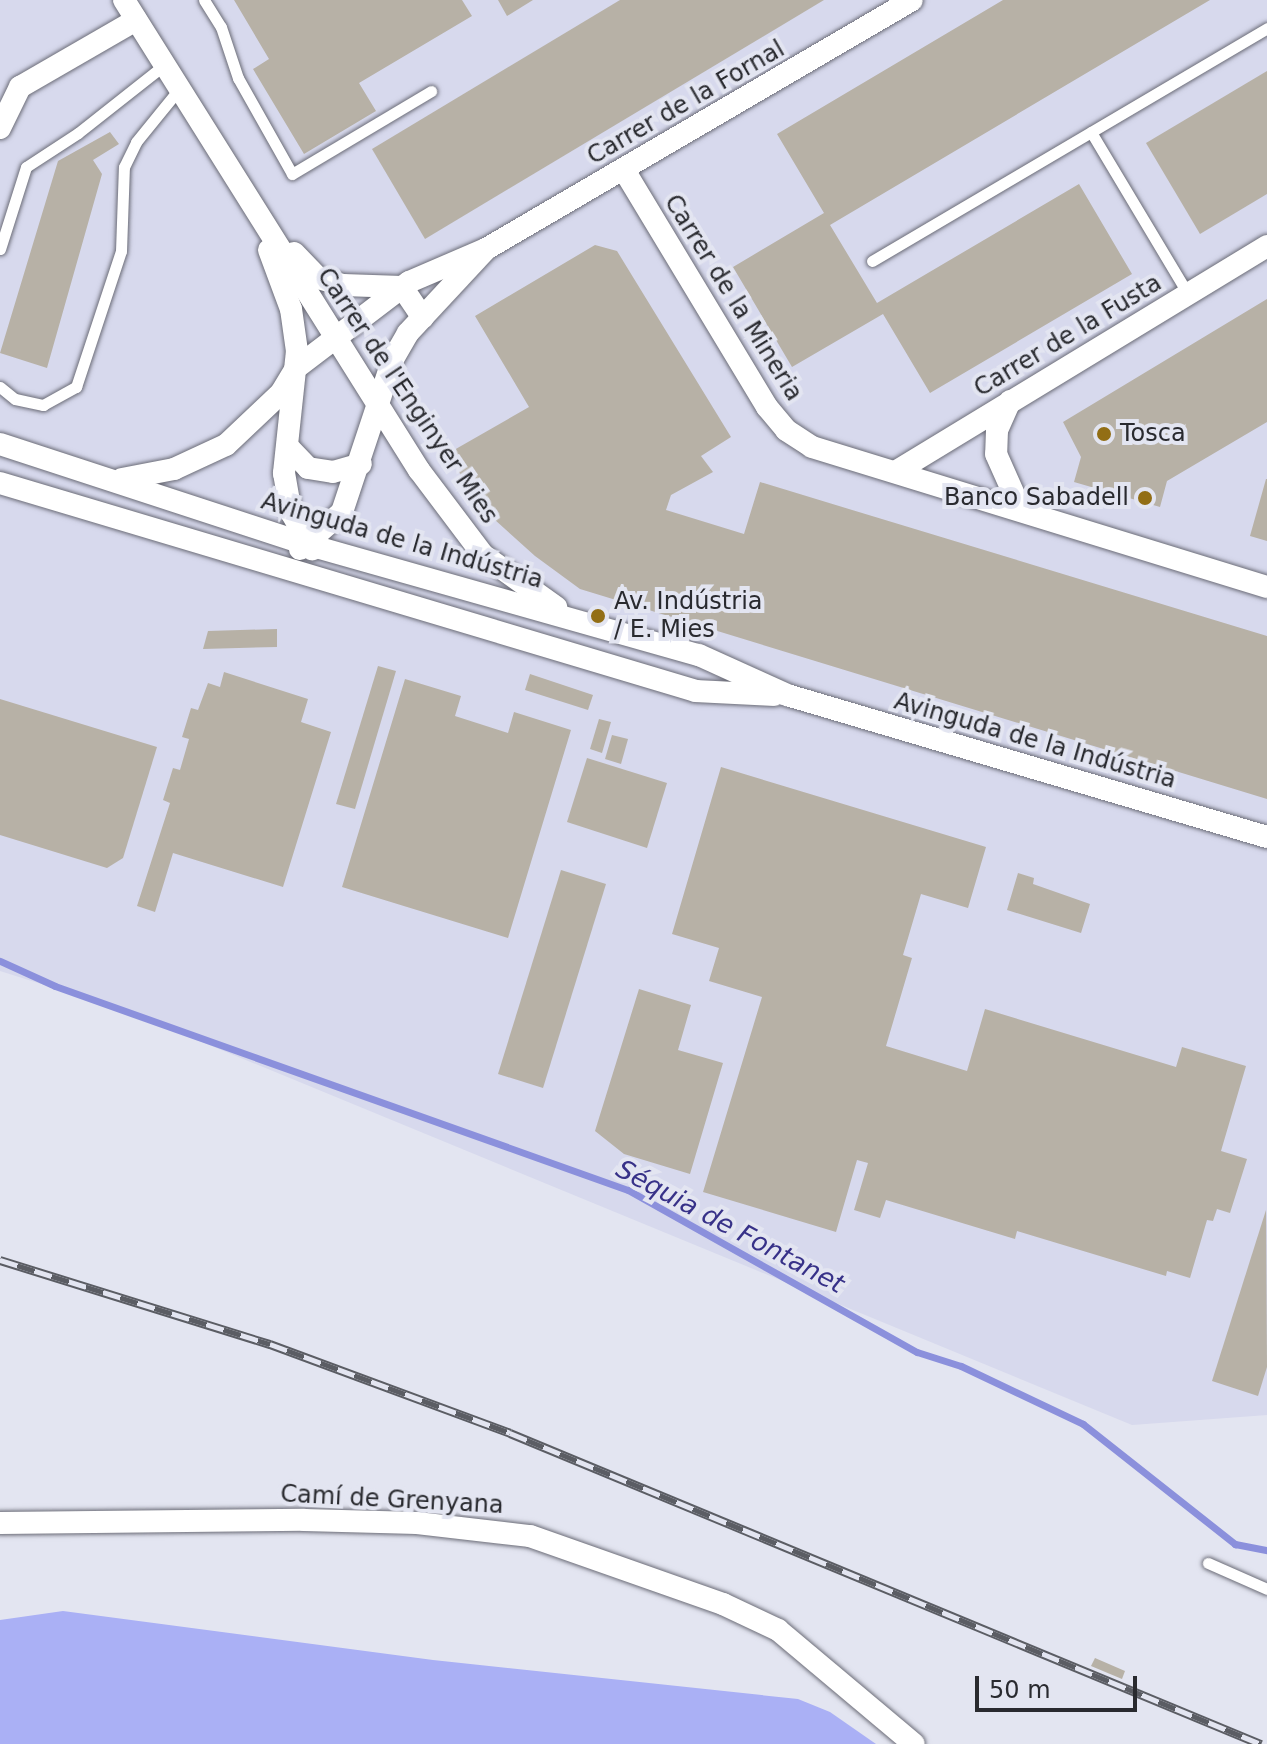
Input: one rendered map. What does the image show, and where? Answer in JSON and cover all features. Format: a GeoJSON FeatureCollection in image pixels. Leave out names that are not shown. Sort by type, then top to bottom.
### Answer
{"type":"FeatureCollection","features":[{"type":"Feature","properties":{"kind":"street","name":"Carrer de l'Enginyer Mies"},"geometry":{"type":"LineString","coordinates":[[124,0],[377,405],[483,555],[570,617]]}},
{"type":"Feature","properties":{"kind":"street","name":"Carrer de la Fornal"},"geometry":{"type":"LineString","coordinates":[[121,480],[174,469],[226,445],[281,393],[296,368],[335,334],[402,287],[486,249],[912,0]]}},
{"type":"Feature","properties":{"kind":"street"},"geometry":{"type":"LineString","coordinates":[[0,128],[20,87],[136,20]]}},
{"type":"Feature","properties":{"kind":"street","name":"Carrer de la Mineria"},"geometry":{"type":"LineString","coordinates":[[624,170],[767,407],[786,430],[812,447],[1020,508],[1267,587]]}},
{"type":"Feature","properties":{"kind":"street","name":"Carrer de l'Enginyer Mies"},"geometry":{"type":"LineString","coordinates":[[257,215],[291,309],[296,368],[284,473],[291,512],[309,545],[341,586]]}},
{"type":"Feature","properties":{"kind":"street"},"geometry":{"type":"LineString","coordinates":[[257,215],[318,278],[343,285],[402,287],[423,318]]}},
{"type":"Feature","properties":{"kind":"street","name":"Carrer de la Fusta"},"geometry":{"type":"LineString","coordinates":[[897,471],[1267,246]]}},
{"type":"Feature","properties":{"kind":"street","name":"Carrer de la Fornal"},"geometry":{"type":"LineString","coordinates":[[264,563],[309,545],[342,512],[361,464],[393,359],[423,318],[486,249]]}},
{"type":"Feature","properties":{"kind":"street"},"geometry":{"type":"LineString","coordinates":[[1010,401],[997,430],[996,454],[1020,508]]}},
{"type":"Feature","properties":{"kind":"street","name":"Avinguda de la Indústria"},"geometry":{"type":"LineString","coordinates":[[0,444],[121,480],[309,545],[699,655],[787,695],[1267,837]]}},
{"type":"Feature","properties":{"kind":"street"},"geometry":{"type":"LineString","coordinates":[[288,447],[308,468],[333,472],[361,464]]}},
{"type":"Feature","properties":{"kind":"street","name":"Avinguda de la Indústria"},"geometry":{"type":"LineString","coordinates":[[0,483],[696,691],[787,695]]}},
{"type":"Feature","properties":{"kind":"street","name":"Camí de Grenyana"},"geometry":{"type":"LineString","coordinates":[[0,1523],[304,1520],[433,1524],[530,1536],[723,1604],[778,1630],[914,1744]]}},
{"type":"Feature","properties":{"kind":"lane"},"geometry":{"type":"LineString","coordinates":[[204,0],[221,27],[238,78],[292,174],[431,91]]}},
{"type":"Feature","properties":{"kind":"lane"},"geometry":{"type":"LineString","coordinates":[[872,261],[1267,28]]}},
{"type":"Feature","properties":{"kind":"lane"},"geometry":{"type":"LineString","coordinates":[[0,249],[26,167],[78,133],[164,65]]}},
{"type":"Feature","properties":{"kind":"lane"},"geometry":{"type":"LineString","coordinates":[[0,387],[15,399],[43,405],[76,387],[121,251],[124,167],[136,142],[179,89]]}},
{"type":"Feature","properties":{"kind":"lane"},"geometry":{"type":"LineString","coordinates":[[1091,132],[1188,294]]}},
{"type":"Feature","properties":{"kind":"lane"},"geometry":{"type":"LineString","coordinates":[[1208,1563],[1267,1589]]}},
{"type":"Feature","properties":{"kind":"shaded area"},"geometry":{"type":"Polygon","coordinates":[[[0,0],[1267,0],[1267,1415],[1132,1425],[127,1011],[0,971],[0,0]]]}},
{"type":"Feature","properties":{"kind":"shaded area"},"geometry":{"type":"Polygon","coordinates":[[[63,1611],[433,1660],[798,1699],[830,1712],[876,1744],[0,1744],[0,1620],[63,1611]]]}},
{"type":"Feature","properties":{"kind":"building"},"geometry":{"type":"Polygon","coordinates":[[[234,0],[462,0],[472,16],[359,83],[376,111],[304,154],[253,69],[269,59],[234,0]]]}},
{"type":"Feature","properties":{"kind":"building"},"geometry":{"type":"Polygon","coordinates":[[[498,0],[533,0],[507,16],[498,0]]]}},
{"type":"Feature","properties":{"kind":"building"},"geometry":{"type":"Polygon","coordinates":[[[620,0],[824,0],[425,239],[372,149],[620,0]]]}},
{"type":"Feature","properties":{"kind":"building"},"geometry":{"type":"Polygon","coordinates":[[[1003,0],[1210,0],[830,225],[877,303],[1079,184],[1132,274],[930,393],[883,314],[792,367],[733,267],[824,213],[777,134],[1003,0]]]}},
{"type":"Feature","properties":{"kind":"building"},"geometry":{"type":"Polygon","coordinates":[[[1267,71],[1267,194],[1200,234],[1146,143],[1267,71]]]}},
{"type":"Feature","properties":{"kind":"building"},"geometry":{"type":"Polygon","coordinates":[[[110,132],[119,144],[93,160],[102,174],[47,368],[0,353],[58,161],[110,132]]]}},
{"type":"Feature","properties":{"kind":"building"},"geometry":{"type":"Polygon","coordinates":[[[595,245],[617,251],[731,437],[701,456],[713,472],[671,495],[666,510],[744,534],[760,482],[1267,636],[1267,799],[580,589],[535,556],[484,510],[447,454],[529,407],[475,316],[595,245]]]}},
{"type":"Feature","properties":{"kind":"building"},"geometry":{"type":"Polygon","coordinates":[[[1267,299],[1267,422],[1167,481],[1160,507],[1074,482],[1081,457],[1063,422],[1267,299]]]}},
{"type":"Feature","properties":{"kind":"building"},"geometry":{"type":"Polygon","coordinates":[[[1267,479],[1267,541],[1250,536],[1267,479]]]}},
{"type":"Feature","properties":{"kind":"building"},"geometry":{"type":"Polygon","coordinates":[[[277,629],[277,647],[203,649],[208,631],[277,629]]]}},
{"type":"Feature","properties":{"kind":"building"},"geometry":{"type":"Polygon","coordinates":[[[378,666],[396,671],[355,809],[336,804],[378,666]]]}},
{"type":"Feature","properties":{"kind":"building"},"geometry":{"type":"Polygon","coordinates":[[[224,672],[308,699],[301,722],[331,732],[283,887],[173,853],[155,912],[137,906],[170,803],[163,800],[173,768],[180,770],[189,739],[182,737],[191,708],[198,710],[208,683],[220,687],[224,672]]]}},
{"type":"Feature","properties":{"kind":"building"},"geometry":{"type":"Polygon","coordinates":[[[530,674],[593,695],[588,710],[525,690],[530,674]]]}},
{"type":"Feature","properties":{"kind":"building"},"geometry":{"type":"Polygon","coordinates":[[[405,679],[461,696],[455,716],[508,733],[514,712],[571,730],[508,938],[342,887],[405,679]]]}},
{"type":"Feature","properties":{"kind":"building"},"geometry":{"type":"Polygon","coordinates":[[[0,699],[157,747],[123,858],[107,868],[0,835],[0,699]]]}},
{"type":"Feature","properties":{"kind":"building"},"geometry":{"type":"Polygon","coordinates":[[[599,719],[611,722],[602,753],[590,749],[599,719]]]}},
{"type":"Feature","properties":{"kind":"building"},"geometry":{"type":"Polygon","coordinates":[[[612,735],[628,739],[621,764],[605,759],[612,735]]]}},
{"type":"Feature","properties":{"kind":"building"},"geometry":{"type":"Polygon","coordinates":[[[587,758],[667,783],[647,848],[567,822],[587,758]]]}},
{"type":"Feature","properties":{"kind":"building"},"geometry":{"type":"Polygon","coordinates":[[[721,767],[986,847],[968,908],[921,894],[903,955],[912,958],[886,1046],[967,1071],[985,1009],[1176,1067],[1182,1047],[1246,1066],[1221,1151],[1247,1159],[1230,1213],[1217,1209],[1213,1221],[1207,1220],[1190,1278],[1167,1271],[1166,1276],[1017,1231],[1015,1239],[886,1200],[880,1218],[854,1210],[868,1163],[857,1160],[836,1232],[703,1192],[762,997],[709,981],[719,948],[672,934],[721,767]]]}},
{"type":"Feature","properties":{"kind":"building"},"geometry":{"type":"Polygon","coordinates":[[[561,870],[606,884],[543,1088],[498,1074],[561,870]]]}},
{"type":"Feature","properties":{"kind":"building"},"geometry":{"type":"Polygon","coordinates":[[[1018,873],[1034,878],[1033,884],[1090,904],[1081,933],[1007,910],[1018,873]]]}},
{"type":"Feature","properties":{"kind":"building"},"geometry":{"type":"Polygon","coordinates":[[[639,989],[691,1005],[678,1050],[723,1063],[690,1174],[624,1154],[595,1131],[639,989]]]}},
{"type":"Feature","properties":{"kind":"building"},"geometry":{"type":"Polygon","coordinates":[[[1266,1210],[1267,1367],[1258,1396],[1212,1381],[1266,1210]]]}},
{"type":"Feature","properties":{"kind":"building"},"geometry":{"type":"Polygon","coordinates":[[[1095,1658],[1125,1671],[1122,1679],[1091,1666],[1095,1658]]]}},
{"type":"Feature","properties":{"kind":"waterway","name":"Séquia de Fontanet"},"geometry":{"type":"LineString","coordinates":[[0,961],[55,986],[628,1190],[917,1352],[961,1366],[1083,1424],[1235,1544],[1267,1550]]}},
{"type":"Feature","properties":{"kind":"railway"},"geometry":{"type":"LineString","coordinates":[[0,1260],[270,1344],[510,1433],[1261,1744]]}},
{"type":"Feature","properties":{"kind":"place","name":"Tosca"},"geometry":{"type":"Point","coordinates":[1104,434]}},
{"type":"Feature","properties":{"kind":"place","name":"Banco Sabadell"},"geometry":{"type":"Point","coordinates":[1145,498]}},
{"type":"Feature","properties":{"kind":"place","name":"Av. Indústria / E. Mies"},"geometry":{"type":"Point","coordinates":[598,616]}}]}
